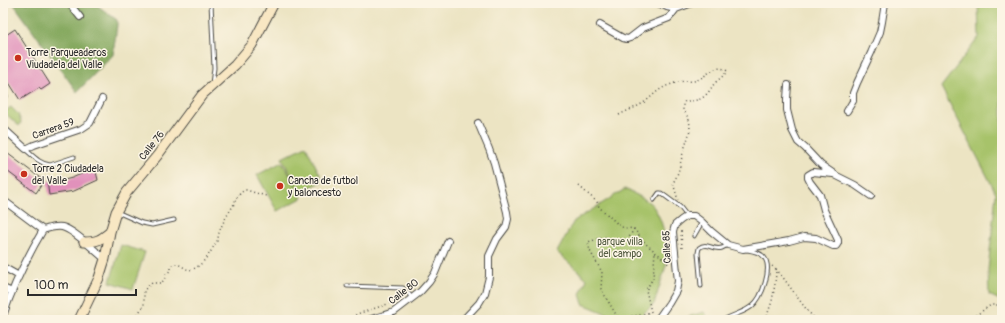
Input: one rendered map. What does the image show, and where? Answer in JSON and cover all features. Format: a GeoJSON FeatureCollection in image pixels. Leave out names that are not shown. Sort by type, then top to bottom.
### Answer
{"type":"FeatureCollection","features":[{"type":"Feature","properties":{"kind":"street"},"geometry":{"type":"LineString","coordinates":[[68,3],[80,17]]}},
{"type":"Feature","properties":{"kind":"street","name":"Calle 76"},"geometry":{"type":"LineString","coordinates":[[79,320],[99,278],[116,212],[127,192],[157,156],[202,95],[211,85],[235,65],[252,45],[274,3]]}},
{"type":"Feature","properties":{"kind":"street"},"geometry":{"type":"LineString","coordinates":[[658,3],[676,9]]}},
{"type":"Feature","properties":{"kind":"street"},"geometry":{"type":"LineString","coordinates":[[600,25],[627,39],[643,28],[669,18],[676,9],[692,3]]}},
{"type":"Feature","properties":{"kind":"street"},"geometry":{"type":"LineString","coordinates":[[847,112],[852,101],[855,88],[880,32],[885,3]]}},
{"type":"Feature","properties":{"kind":"street"},"geometry":{"type":"LineString","coordinates":[[788,85],[788,110],[791,127],[798,142],[821,165],[833,174],[855,184],[871,196]]}},
{"type":"Feature","properties":{"kind":"street","name":"Carrera 59"},"geometry":{"type":"LineString","coordinates":[[3,128],[26,149],[81,129],[90,123],[102,99]]}},
{"type":"Feature","properties":{"kind":"street"},"geometry":{"type":"LineString","coordinates":[[464,320],[479,303],[485,293],[489,277],[489,256],[497,239],[506,227],[508,219],[494,163],[478,123]]}},
{"type":"Feature","properties":{"kind":"street"},"geometry":{"type":"LineString","coordinates":[[687,216],[694,216],[728,245],[743,249],[804,237],[820,240],[836,246],[838,240],[824,210],[820,195],[808,178],[808,175],[813,172],[833,174]]}},
{"type":"Feature","properties":{"kind":"street"},"geometry":{"type":"LineString","coordinates":[[3,200],[43,230]]}},
{"type":"Feature","properties":{"kind":"street","name":"Calle 85"},"geometry":{"type":"LineString","coordinates":[[657,320],[676,290],[678,272],[673,232],[675,225],[687,216]]}},
{"type":"Feature","properties":{"kind":"street"},"geometry":{"type":"LineString","coordinates":[[3,316],[19,276],[43,230],[52,227],[62,227],[70,230],[105,259]]}},
{"type":"Feature","properties":{"kind":"street"},"geometry":{"type":"LineString","coordinates":[[81,239],[93,242],[110,232]]}},
{"type":"Feature","properties":{"kind":"street","name":"Calle 80"},"geometry":{"type":"LineString","coordinates":[[368,320],[394,312],[429,282],[435,273],[448,241]]}},
{"type":"Feature","properties":{"kind":"street"},"geometry":{"type":"LineString","coordinates":[[3,267],[19,276]]}},
{"type":"Feature","properties":{"kind":"street"},"geometry":{"type":"LineString","coordinates":[[3,288],[12,292]]}},
{"type":"Feature","properties":{"kind":"lane"},"geometry":{"type":"LineString","coordinates":[[210,3],[214,68],[211,85]]}},
{"type":"Feature","properties":{"kind":"lane"},"geometry":{"type":"LineString","coordinates":[[26,149],[40,162],[50,165],[74,157]]}},
{"type":"Feature","properties":{"kind":"lane"},"geometry":{"type":"LineString","coordinates":[[654,200],[659,193],[661,193],[680,207],[687,216]]}},
{"type":"Feature","properties":{"kind":"lane"},"geometry":{"type":"LineString","coordinates":[[116,212],[142,223],[152,225],[174,220]]}},
{"type":"Feature","properties":{"kind":"lane"},"geometry":{"type":"LineString","coordinates":[[694,236],[702,222]]}},
{"type":"Feature","properties":{"kind":"lane"},"geometry":{"type":"LineString","coordinates":[[701,286],[698,253],[699,248],[704,245],[716,248],[722,248],[728,245]]}},
{"type":"Feature","properties":{"kind":"lane"},"geometry":{"type":"LineString","coordinates":[[724,320],[746,310],[756,303],[761,294],[767,275],[767,263],[765,258],[761,254],[743,249]]}},
{"type":"Feature","properties":{"kind":"lane"},"geometry":{"type":"LineString","coordinates":[[347,286],[403,288],[410,297]]}},
{"type":"Feature","properties":{"kind":"path"},"geometry":{"type":"LineString","coordinates":[[619,115],[648,100],[661,88],[676,82],[698,80],[711,71],[720,68],[727,71],[725,75],[714,84],[704,98],[696,101],[686,101],[683,104],[683,110],[687,114],[690,122],[690,129],[678,174],[673,183],[680,207]]}},
{"type":"Feature","properties":{"kind":"path"},"geometry":{"type":"LineString","coordinates":[[578,186],[597,202],[599,207],[621,227],[634,229],[646,244],[678,272]]}},
{"type":"Feature","properties":{"kind":"path"},"geometry":{"type":"LineString","coordinates":[[132,320],[144,306],[144,290],[152,283],[161,283],[166,274],[171,270],[172,265],[177,264],[190,270],[194,269],[205,260],[216,243],[228,212],[243,190],[266,196],[267,194]]}},
{"type":"Feature","properties":{"kind":"path"},"geometry":{"type":"LineString","coordinates":[[618,318],[601,289],[602,272],[590,251],[588,242],[604,236],[616,240],[627,241],[634,229]]}},
{"type":"Feature","properties":{"kind":"path"},"geometry":{"type":"LineString","coordinates":[[614,320],[651,312],[646,290],[653,278],[655,252]]}},
{"type":"Feature","properties":{"kind":"path"},"geometry":{"type":"LineString","coordinates":[[767,263],[776,269],[816,320]]}},
{"type":"Feature","properties":{"kind":"path"},"geometry":{"type":"LineString","coordinates":[[767,320],[767,314],[772,302],[776,281],[776,269]]}},
{"type":"Feature","properties":{"kind":"path"},"geometry":{"type":"LineString","coordinates":[[349,320],[357,314],[410,297]]}},
{"type":"Feature","properties":{"kind":"path"},"geometry":{"type":"LineString","coordinates":[[969,320],[991,305],[1002,305]]}},
{"type":"Feature","properties":{"kind":"green space"},"geometry":{"type":"Polygon","coordinates":[[[13,3],[94,3],[117,20],[113,55],[77,92],[13,3]]]}},
{"type":"Feature","properties":{"kind":"green space"},"geometry":{"type":"Polygon","coordinates":[[[978,3],[1002,3],[1002,301],[989,295],[988,270],[996,193],[941,87],[979,37],[978,3]]]}},
{"type":"Feature","properties":{"kind":"green space"},"geometry":{"type":"Polygon","coordinates":[[[11,107],[18,114],[21,122],[19,126],[4,112],[11,107]]]}},
{"type":"Feature","properties":{"kind":"green space"},"geometry":{"type":"Polygon","coordinates":[[[306,146],[323,181],[299,193],[302,198],[277,211],[257,175],[282,162],[298,189],[282,158],[306,146]]]}},
{"type":"Feature","properties":{"kind":"green space","name":"parque villa del campo"},"geometry":{"type":"Polygon","coordinates":[[[625,189],[647,201],[656,210],[664,230],[668,259],[654,304],[636,320],[622,320],[583,304],[580,294],[587,279],[557,252],[574,221],[625,189]]]}},
{"type":"Feature","properties":{"kind":"green space"},"geometry":{"type":"Polygon","coordinates":[[[121,245],[145,252],[133,289],[110,282],[121,245]]]}},
{"type":"Feature","properties":{"kind":"green space"},"geometry":{"type":"Polygon","coordinates":[[[704,312],[709,320],[687,320],[687,317],[704,312]]]}},
{"type":"Feature","properties":{"kind":"building","name":"Torre Parqueaderos Viudadela del Valle"},"geometry":{"type":"Polygon","coordinates":[[[15,29],[50,84],[41,90],[39,88],[20,100],[8,81],[5,82],[3,78],[3,37],[15,29]]]}},
{"type":"Feature","properties":{"kind":"building","name":"Torre 2 Ciudadela del Valle"},"geometry":{"type":"Polygon","coordinates":[[[3,150],[44,181],[36,193],[3,168],[3,150]]]}},
{"type":"Feature","properties":{"kind":"building"},"geometry":{"type":"Polygon","coordinates":[[[95,168],[98,180],[74,191],[49,195],[47,181],[57,182],[72,178],[95,168]]]}},
{"type":"Feature","properties":{"kind":"place","name":"Torre Parqueaderos Viudadela del Valle"},"geometry":{"type":"Point","coordinates":[18,58]}},
{"type":"Feature","properties":{"kind":"place","name":"Torre 2 Ciudadela del Valle"},"geometry":{"type":"Point","coordinates":[24,174]}},
{"type":"Feature","properties":{"kind":"place","name":"Cancha de futbol y baloncesto"},"geometry":{"type":"Point","coordinates":[280,186]}}]}
